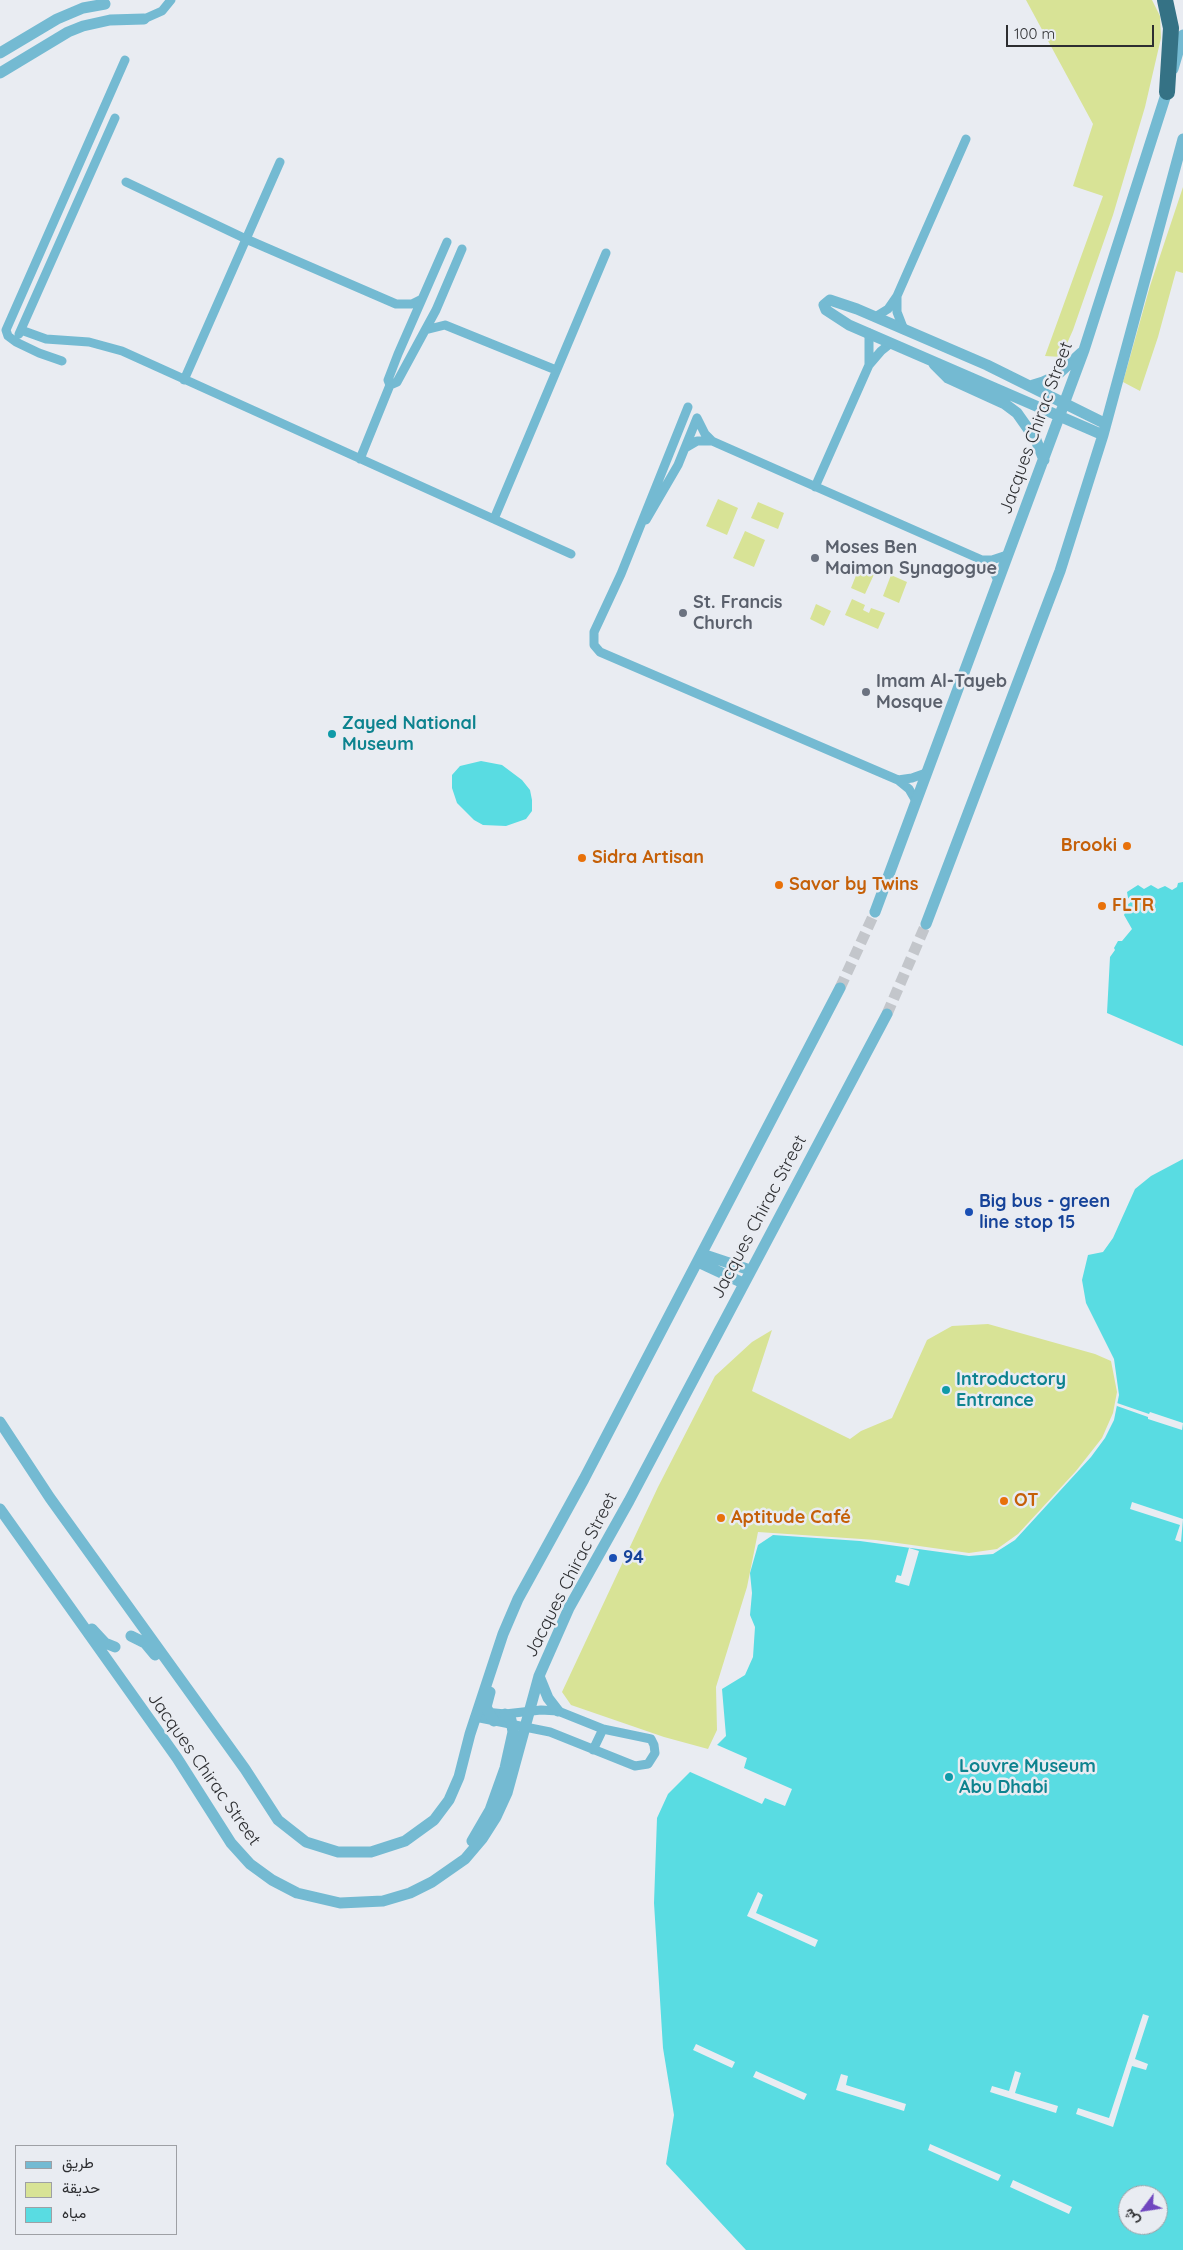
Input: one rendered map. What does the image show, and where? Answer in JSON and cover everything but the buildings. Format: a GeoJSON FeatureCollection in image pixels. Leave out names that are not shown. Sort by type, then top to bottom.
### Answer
{"type":"FeatureCollection","features":[{"type":"Feature","properties":{"kind":"highway"},"geometry":{"type":"LineString","coordinates":[[1165,0],[1171,28],[1167,92]]}},
{"type":"Feature","properties":{"kind":"street"},"geometry":{"type":"LineString","coordinates":[[0,73],[68,32],[83,26],[110,20],[144,19],[162,11],[171,0]]}},
{"type":"Feature","properties":{"kind":"street"},"geometry":{"type":"LineString","coordinates":[[0,53],[57,19],[83,8],[109,2]]}},
{"type":"Feature","properties":{"kind":"street","name":"Jacques Chirac Street"},"geometry":{"type":"LineString","coordinates":[[875,912],[1084,350],[1167,92],[1183,35]]}},
{"type":"Feature","properties":{"kind":"street"},"geometry":{"type":"LineString","coordinates":[[62,361],[16,342],[8,336],[6,330],[125,60]]}},
{"type":"Feature","properties":{"kind":"street"},"geometry":{"type":"LineString","coordinates":[[16,342],[115,118]]}},
{"type":"Feature","properties":{"kind":"street"},"geometry":{"type":"LineString","coordinates":[[875,317],[888,309],[897,296],[966,139]]}},
{"type":"Feature","properties":{"kind":"street"},"geometry":{"type":"LineString","coordinates":[[926,924],[1060,571],[1105,430],[1183,139]]}},
{"type":"Feature","properties":{"kind":"street"},"geometry":{"type":"LineString","coordinates":[[184,380],[280,162]]}},
{"type":"Feature","properties":{"kind":"street"},"geometry":{"type":"LineString","coordinates":[[126,182],[246,239],[396,304],[407,305],[422,299]]}},
{"type":"Feature","properties":{"kind":"street"},"geometry":{"type":"LineString","coordinates":[[360,459],[390,385],[388,380],[447,242]]}},
{"type":"Feature","properties":{"kind":"street"},"geometry":{"type":"LineString","coordinates":[[390,385],[396,382],[436,310],[462,249]]}},
{"type":"Feature","properties":{"kind":"street"},"geometry":{"type":"LineString","coordinates":[[494,519],[606,253]]}},
{"type":"Feature","properties":{"kind":"street"},"geometry":{"type":"LineString","coordinates":[[897,296],[897,312],[904,330]]}},
{"type":"Feature","properties":{"kind":"street"},"geometry":{"type":"LineString","coordinates":[[832,300],[875,317],[1064,402],[1105,430],[1059,416],[849,325],[826,310],[824,305],[827,301],[832,300]]}},
{"type":"Feature","properties":{"kind":"street"},"geometry":{"type":"LineString","coordinates":[[396,304],[406,313],[411,324]]}},
{"type":"Feature","properties":{"kind":"street"},"geometry":{"type":"LineString","coordinates":[[436,310],[444,326]]}},
{"type":"Feature","properties":{"kind":"street"},"geometry":{"type":"LineString","coordinates":[[425,330],[444,326],[556,370]]}},
{"type":"Feature","properties":{"kind":"street"},"geometry":{"type":"LineString","coordinates":[[21,330],[46,339],[106,345],[571,554]]}},
{"type":"Feature","properties":{"kind":"street"},"geometry":{"type":"LineString","coordinates":[[815,486],[868,365],[870,352],[869,333]]}},
{"type":"Feature","properties":{"kind":"street"},"geometry":{"type":"LineString","coordinates":[[868,365],[881,350],[891,343]]}},
{"type":"Feature","properties":{"kind":"street"},"geometry":{"type":"LineString","coordinates":[[1030,386],[1056,376],[1084,350]]}},
{"type":"Feature","properties":{"kind":"street"},"geometry":{"type":"LineString","coordinates":[[932,360],[938,370],[948,378],[1005,404],[1017,413],[1030,430],[1044,460]]}},
{"type":"Feature","properties":{"kind":"street"},"geometry":{"type":"LineString","coordinates":[[688,407],[639,530],[594,632],[592,641],[596,649],[898,780],[909,789],[916,801]]}},
{"type":"Feature","properties":{"kind":"street"},"geometry":{"type":"LineString","coordinates":[[639,530],[652,512],[685,448],[697,418],[705,434],[712,442]]}},
{"type":"Feature","properties":{"kind":"street"},"geometry":{"type":"LineString","coordinates":[[685,448],[697,442],[712,442],[982,560],[992,569],[998,580]]}},
{"type":"Feature","properties":{"kind":"street"},"geometry":{"type":"LineString","coordinates":[[982,560],[992,560],[1007,556]]}},
{"type":"Feature","properties":{"kind":"street"},"geometry":{"type":"LineString","coordinates":[[898,780],[926,773]]}},
{"type":"Feature","properties":{"kind":"street","name":"Jacques Chirac Street"},"geometry":{"type":"LineString","coordinates":[[0,1422],[50,1498],[245,1769],[271,1811],[286,1828],[316,1846],[338,1852],[360,1852],[383,1849],[400,1844],[418,1834],[434,1820],[454,1789],[483,1715],[503,1634],[527,1582],[700,1258],[840,988]]}},
{"type":"Feature","properties":{"kind":"street","name":"Jacques Chirac Street"},"geometry":{"type":"LineString","coordinates":[[0,1509],[177,1758],[231,1843],[250,1864],[272,1880],[297,1893],[325,1901],[370,1903],[396,1898],[421,1888],[446,1874],[465,1859],[482,1839],[502,1805],[518,1725],[528,1712],[539,1676],[572,1602],[638,1485],[743,1283],[887,1014]]}},
{"type":"Feature","properties":{"kind":"street"},"geometry":{"type":"LineString","coordinates":[[700,1258],[750,1270]]}},
{"type":"Feature","properties":{"kind":"street"},"geometry":{"type":"LineString","coordinates":[[700,1258],[743,1283]]}},
{"type":"Feature","properties":{"kind":"street"},"geometry":{"type":"LineString","coordinates":[[28,1550],[53,1574],[96,1634],[105,1643],[115,1647]]}},
{"type":"Feature","properties":{"kind":"street"},"geometry":{"type":"LineString","coordinates":[[103,1656],[143,1627]]}},
{"type":"Feature","properties":{"kind":"street"},"geometry":{"type":"LineString","coordinates":[[131,1636],[148,1646],[200,1717],[218,1731]]}},
{"type":"Feature","properties":{"kind":"street"},"geometry":{"type":"LineString","coordinates":[[539,1676],[548,1698],[558,1711]]}},
{"type":"Feature","properties":{"kind":"street"},"geometry":{"type":"LineString","coordinates":[[547,1710],[558,1711],[603,1729],[651,1739],[655,1749],[653,1757],[644,1766],[635,1766],[557,1734],[483,1715],[547,1710]]}},
{"type":"Feature","properties":{"kind":"street"},"geometry":{"type":"LineString","coordinates":[[504,1714],[518,1725]]}},
{"type":"Feature","properties":{"kind":"street"},"geometry":{"type":"LineString","coordinates":[[593,1750],[603,1729]]}},
{"type":"Feature","properties":{"kind":"green space"},"geometry":{"type":"Polygon","coordinates":[[[1026,0],[1152,0],[1160,16],[1161,38],[1145,107],[1113,215],[1073,330],[1061,357],[1045,356],[1103,196],[1073,186],[1093,124],[1026,0]]]}},
{"type":"Feature","properties":{"kind":"green space"},"geometry":{"type":"Polygon","coordinates":[[[1183,187],[1183,273],[1176,271],[1158,337],[1140,391],[1123,382],[1150,286],[1183,187]]]}},
{"type":"Feature","properties":{"kind":"green space"},"geometry":{"type":"Polygon","coordinates":[[[718,499],[738,508],[727,535],[706,526],[718,499]]]}},
{"type":"Feature","properties":{"kind":"green space"},"geometry":{"type":"Polygon","coordinates":[[[758,502],[784,513],[778,529],[751,518],[758,502]]]}},
{"type":"Feature","properties":{"kind":"green space"},"geometry":{"type":"Polygon","coordinates":[[[745,531],[765,540],[754,567],[733,558],[745,531]]]}},
{"type":"Feature","properties":{"kind":"green space"},"geometry":{"type":"Polygon","coordinates":[[[861,563],[876,570],[865,594],[851,588],[861,563]]]}},
{"type":"Feature","properties":{"kind":"green space"},"geometry":{"type":"Polygon","coordinates":[[[891,575],[907,582],[899,603],[883,596],[891,575]]]}},
{"type":"Feature","properties":{"kind":"green space"},"geometry":{"type":"Polygon","coordinates":[[[852,599],[865,605],[863,610],[869,613],[871,608],[885,613],[878,629],[845,615],[852,599]]]}},
{"type":"Feature","properties":{"kind":"green space"},"geometry":{"type":"Polygon","coordinates":[[[816,604],[831,611],[824,626],[810,619],[816,604]]]}},
{"type":"Feature","properties":{"kind":"green space"},"geometry":{"type":"Polygon","coordinates":[[[988,1324],[1095,1354],[1111,1361],[1117,1392],[1113,1413],[1102,1438],[1076,1471],[1018,1534],[997,1549],[969,1553],[876,1540],[758,1532],[747,1587],[716,1687],[717,1730],[708,1749],[664,1737],[571,1705],[562,1692],[658,1487],[715,1376],[752,1342],[772,1330],[752,1391],[850,1439],[861,1431],[892,1418],[927,1340],[952,1326],[988,1324]]]}},
{"type":"Feature","properties":{"kind":"water"},"geometry":{"type":"Polygon","coordinates":[[[481,761],[502,765],[522,780],[530,790],[532,811],[526,819],[506,826],[483,825],[474,820],[457,803],[452,788],[452,775],[460,766],[481,761]]]}},
{"type":"Feature","properties":{"kind":"water"},"geometry":{"type":"Polygon","coordinates":[[[1183,882],[1183,1046],[1107,1013],[1110,957],[1118,941],[1122,941],[1132,929],[1124,915],[1127,908],[1126,905],[1130,903],[1127,892],[1138,885],[1144,889],[1151,885],[1158,889],[1165,886],[1172,890],[1177,887],[1178,883],[1183,882]]]}},
{"type":"Feature","properties":{"kind":"water"},"geometry":{"type":"Polygon","coordinates":[[[1183,1159],[1183,2250],[746,2250],[666,2164],[674,2115],[663,2048],[654,1903],[657,1818],[668,1794],[726,1736],[722,1689],[745,1675],[753,1657],[755,1627],[750,1615],[752,1593],[750,1573],[758,1545],[773,1535],[860,1541],[969,1556],[993,1554],[1015,1540],[1091,1457],[1105,1438],[1114,1420],[1119,1395],[1114,1359],[1086,1303],[1082,1280],[1088,1255],[1103,1252],[1113,1238],[1135,1189],[1151,1176],[1183,1159]]]}},
{"type":"Feature","properties":{"kind":"pier"},"geometry":{"type":"Polygon","coordinates":[[[1117,1403],[1183,1423],[1182,1430],[1148,1419],[1148,1417],[1117,1406],[1117,1403]]]}},
{"type":"Feature","properties":{"kind":"pier"},"geometry":{"type":"Polygon","coordinates":[[[1132,1502],[1183,1519],[1181,1542],[1175,1540],[1180,1525],[1130,1509],[1132,1502]]]}},
{"type":"Feature","properties":{"kind":"pier"},"geometry":{"type":"Polygon","coordinates":[[[909,1548],[919,1551],[909,1586],[895,1582],[897,1575],[901,1576],[909,1548]]]}},
{"type":"Feature","properties":{"kind":"pier"},"geometry":{"type":"Polygon","coordinates":[[[715,1744],[747,1758],[744,1768],[792,1789],[785,1806],[765,1798],[762,1804],[688,1771],[715,1744]]]}},
{"type":"Feature","properties":{"kind":"pier"},"geometry":{"type":"Polygon","coordinates":[[[758,1892],[763,1895],[756,1913],[818,1940],[815,1947],[747,1916],[758,1892]]]}},
{"type":"Feature","properties":{"kind":"pier"},"geometry":{"type":"Polygon","coordinates":[[[1143,2014],[1149,2016],[1135,2059],[1148,2064],[1146,2070],[1132,2066],[1113,2127],[1076,2114],[1078,2108],[1109,2118],[1143,2014]]]}},
{"type":"Feature","properties":{"kind":"pier"},"geometry":{"type":"Polygon","coordinates":[[[696,2044],[735,2062],[732,2068],[693,2050],[696,2044]]]}},
{"type":"Feature","properties":{"kind":"pier"},"geometry":{"type":"Polygon","coordinates":[[[756,2071],[807,2094],[804,2100],[753,2077],[756,2071]]]}},
{"type":"Feature","properties":{"kind":"pier"},"geometry":{"type":"Polygon","coordinates":[[[1015,2071],[1021,2073],[1015,2093],[1058,2106],[1056,2113],[990,2092],[992,2086],[1009,2091],[1015,2071]]]}},
{"type":"Feature","properties":{"kind":"pier"},"geometry":{"type":"Polygon","coordinates":[[[841,2074],[848,2076],[846,2085],[906,2104],[904,2111],[836,2090],[841,2074]]]}},
{"type":"Feature","properties":{"kind":"pier"},"geometry":{"type":"Polygon","coordinates":[[[930,2144],[1001,2175],[998,2181],[928,2150],[930,2144]]]}},
{"type":"Feature","properties":{"kind":"pier"},"geometry":{"type":"Polygon","coordinates":[[[1013,2180],[1072,2207],[1069,2214],[1010,2187],[1013,2180]]]}},
{"type":"Feature","properties":{"kind":"tunnel"},"geometry":{"type":"LineString","coordinates":[[840,988],[875,912]]}},
{"type":"Feature","properties":{"kind":"tunnel"},"geometry":{"type":"LineString","coordinates":[[887,1014],[926,924]]}},
{"type":"Feature","properties":{"kind":"place","name":"Moses Ben Maimon Synagogue"},"geometry":{"type":"Point","coordinates":[815,558]}},
{"type":"Feature","properties":{"kind":"place","name":"St. Francis Church"},"geometry":{"type":"Point","coordinates":[683,613]}},
{"type":"Feature","properties":{"kind":"place","name":"Imam Al-Tayeb Mosque"},"geometry":{"type":"Point","coordinates":[866,692]}},
{"type":"Feature","properties":{"kind":"place","name":"Zayed National Museum"},"geometry":{"type":"Point","coordinates":[332,734]}},
{"type":"Feature","properties":{"kind":"place","name":"Brooki"},"geometry":{"type":"Point","coordinates":[1127,846]}},
{"type":"Feature","properties":{"kind":"place","name":"Sidra Artisan"},"geometry":{"type":"Point","coordinates":[582,858]}},
{"type":"Feature","properties":{"kind":"place","name":"Savor by Twins"},"geometry":{"type":"Point","coordinates":[779,885]}},
{"type":"Feature","properties":{"kind":"place","name":"FLTR"},"geometry":{"type":"Point","coordinates":[1102,906]}},
{"type":"Feature","properties":{"kind":"place","name":"Big bus - green line stop 15"},"geometry":{"type":"Point","coordinates":[969,1212]}},
{"type":"Feature","properties":{"kind":"place","name":"Introductory Entrance"},"geometry":{"type":"Point","coordinates":[946,1390]}},
{"type":"Feature","properties":{"kind":"place","name":"OT"},"geometry":{"type":"Point","coordinates":[1004,1501]}},
{"type":"Feature","properties":{"kind":"place","name":"Aptitude Café"},"geometry":{"type":"Point","coordinates":[721,1518]}},
{"type":"Feature","properties":{"kind":"place","name":"94"},"geometry":{"type":"Point","coordinates":[613,1558]}},
{"type":"Feature","properties":{"kind":"place","name":"Louvre Museum Abu Dhabi"},"geometry":{"type":"Point","coordinates":[949,1777]}}]}
